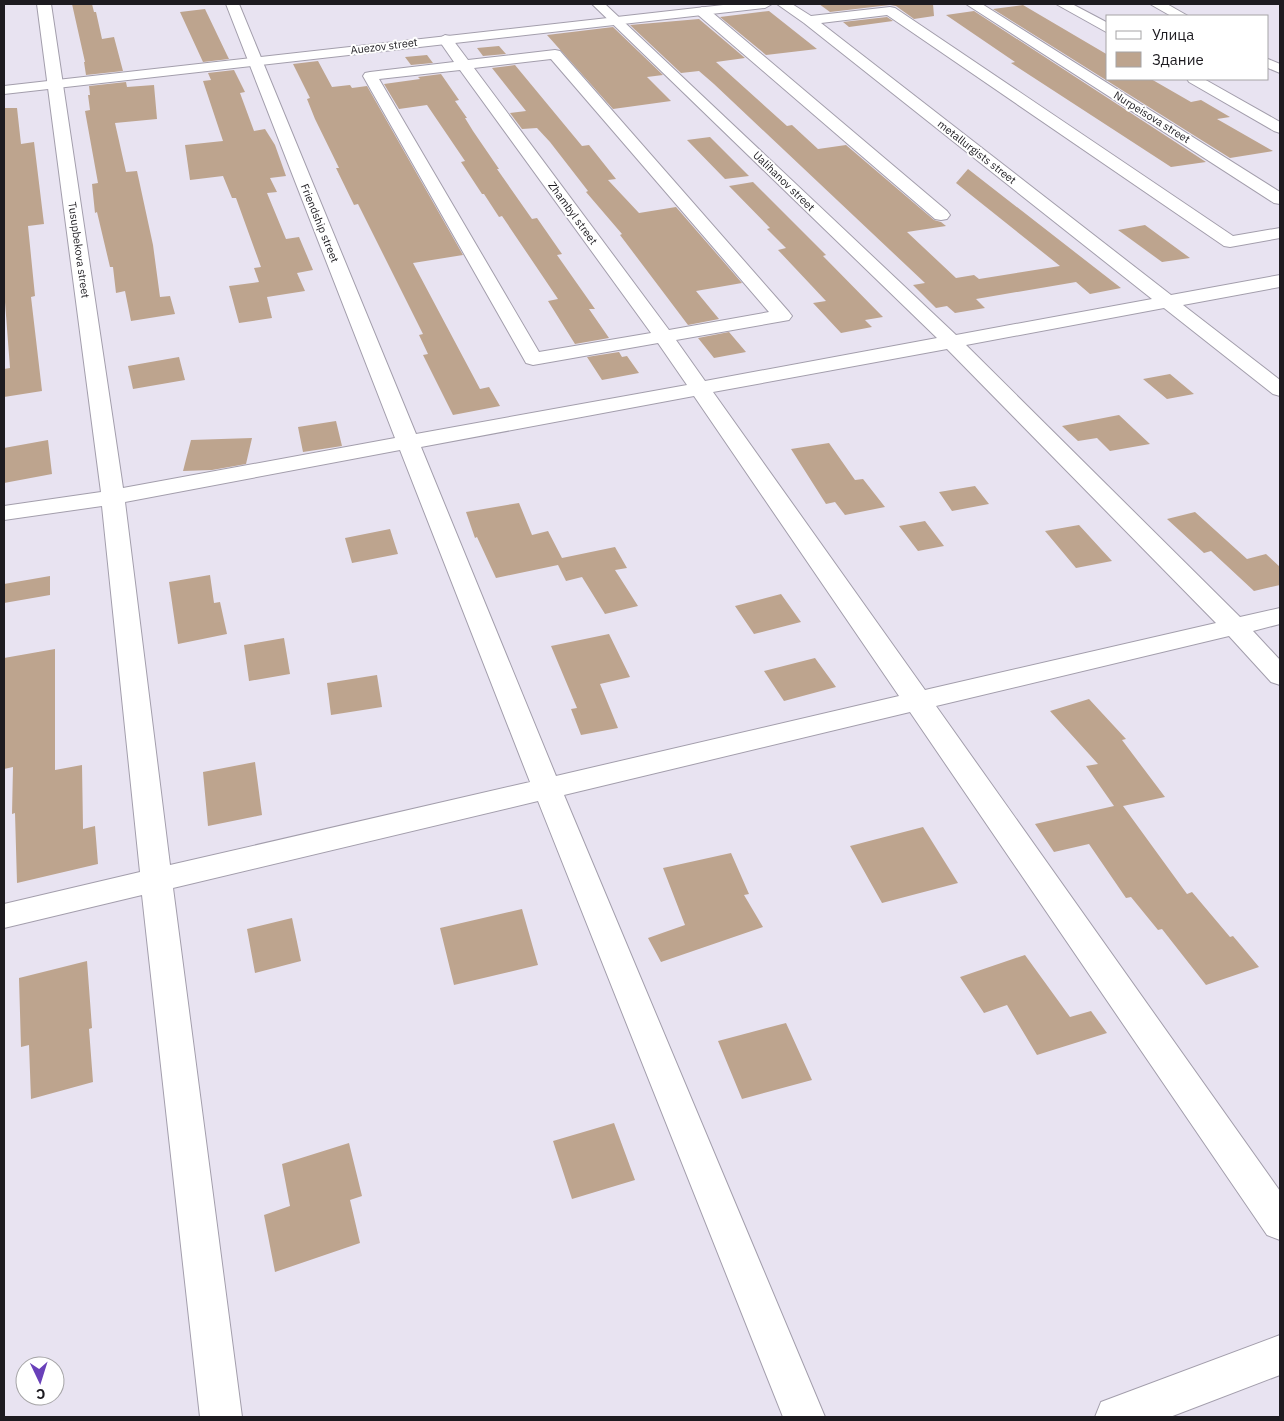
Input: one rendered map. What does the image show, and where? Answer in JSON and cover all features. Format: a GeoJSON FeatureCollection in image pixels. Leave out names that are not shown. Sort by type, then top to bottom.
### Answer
{"type":"FeatureCollection","features":[{"type":"Feature","properties":{"kind":"street","name":"Tusupbekova street"},"geometry":{"type":"LineString","coordinates":[[44,4],[57,84],[113,497],[156,880],[221,1417]]}},
{"type":"Feature","properties":{"kind":"street","name":"Friendship street"},"geometry":{"type":"LineString","coordinates":[[232,4],[547,788],[804,1417]]}},
{"type":"Feature","properties":{"kind":"street","name":"Ualihanov street"},"geometry":{"type":"LineString","coordinates":[[598,4],[951,341],[1235,627],[1280,676]]}},
{"type":"Feature","properties":{"kind":"street","name":"Auezov street"},"geometry":{"type":"LineString","coordinates":[[4,90],[764,4]]}},
{"type":"Feature","properties":{"kind":"street","name":"metallurgists street"},"geometry":{"type":"LineString","coordinates":[[783,4],[809,20],[1280,390]]}},
{"type":"Feature","properties":{"kind":"street","name":"Nurpeisova street"},"geometry":{"type":"LineString","coordinates":[[978,4],[1280,199]]}},
{"type":"Feature","properties":{"kind":"street"},"geometry":{"type":"LineString","coordinates":[[1063,4],[1106,28]]}},
{"type":"Feature","properties":{"kind":"street"},"geometry":{"type":"LineString","coordinates":[[1157,4],[1178,15]]}},
{"type":"Feature","properties":{"kind":"street"},"geometry":{"type":"LineString","coordinates":[[809,20],[890,10],[1230,242],[1280,233]]}},
{"type":"Feature","properties":{"kind":"street"},"geometry":{"type":"LineString","coordinates":[[702,11],[941,215]]}},
{"type":"Feature","properties":{"kind":"street","name":"Zhambyl street"},"geometry":{"type":"LineString","coordinates":[[445,39],[664,337],[1280,1222]]}},
{"type":"Feature","properties":{"kind":"street"},"geometry":{"type":"LineString","coordinates":[[555,54],[782,316],[533,359],[370,76],[464,65],[555,54]]}},
{"type":"Feature","properties":{"kind":"street"},"geometry":{"type":"LineString","coordinates":[[1196,80],[1280,128]]}},
{"type":"Feature","properties":{"kind":"street"},"geometry":{"type":"LineString","coordinates":[[8,513],[113,497],[1280,281]]}},
{"type":"Feature","properties":{"kind":"street"},"geometry":{"type":"LineString","coordinates":[[4,916],[1280,616]]}},
{"type":"Feature","properties":{"kind":"street"},"geometry":{"type":"LineString","coordinates":[[1116,1417],[1280,1355]]}},
{"type":"Feature","properties":{"kind":"building"},"geometry":{"type":"Polygon","coordinates":[[[72,4],[92,4],[94,12],[96,12],[102,39],[114,37],[123,71],[86,75],[85,62],[72,4]]]}},
{"type":"Feature","properties":{"kind":"building"},"geometry":{"type":"Polygon","coordinates":[[[819,4],[933,4],[934,16],[914,19],[896,6],[890,5],[830,12],[819,4]]]}},
{"type":"Feature","properties":{"kind":"building"},"geometry":{"type":"Polygon","coordinates":[[[1023,5],[1106,54],[1106,80],[1153,80],[1191,102],[1201,100],[1230,117],[1217,119],[1273,151],[1230,158],[993,9],[1023,5]]]}},
{"type":"Feature","properties":{"kind":"building"},"geometry":{"type":"Polygon","coordinates":[[[205,9],[229,59],[203,62],[180,12],[205,9]]]}},
{"type":"Feature","properties":{"kind":"building"},"geometry":{"type":"Polygon","coordinates":[[[769,11],[817,49],[766,55],[720,17],[769,11]]]}},
{"type":"Feature","properties":{"kind":"building"},"geometry":{"type":"Polygon","coordinates":[[[974,11],[1206,162],[1171,167],[1011,63],[1015,62],[946,15],[974,11]]]}},
{"type":"Feature","properties":{"kind":"building"},"geometry":{"type":"Polygon","coordinates":[[[887,17],[893,21],[849,27],[843,22],[887,17]]]}},
{"type":"Feature","properties":{"kind":"building"},"geometry":{"type":"Polygon","coordinates":[[[699,19],[745,58],[716,62],[787,126],[792,125],[818,149],[846,145],[934,220],[946,226],[907,232],[956,278],[974,275],[979,279],[1060,266],[956,183],[968,169],[1121,288],[1090,294],[1076,282],[976,299],[985,308],[955,313],[947,306],[936,308],[913,285],[925,283],[714,84],[699,71],[681,73],[630,25],[699,19]]]}},
{"type":"Feature","properties":{"kind":"building"},"geometry":{"type":"Polygon","coordinates":[[[613,27],[663,75],[647,77],[671,101],[613,109],[547,35],[613,27]]]}},
{"type":"Feature","properties":{"kind":"building"},"geometry":{"type":"Polygon","coordinates":[[[499,46],[506,54],[483,56],[477,48],[499,46]]]}},
{"type":"Feature","properties":{"kind":"building"},"geometry":{"type":"Polygon","coordinates":[[[427,55],[433,63],[411,65],[405,57],[427,55]]]}},
{"type":"Feature","properties":{"kind":"building"},"geometry":{"type":"Polygon","coordinates":[[[318,61],[332,87],[350,85],[352,88],[367,86],[463,255],[413,263],[480,389],[489,387],[500,406],[453,415],[423,355],[428,354],[419,335],[423,334],[358,204],[354,205],[336,168],[339,168],[315,119],[307,99],[310,98],[293,64],[318,61]]]}},
{"type":"Feature","properties":{"kind":"building"},"geometry":{"type":"Polygon","coordinates":[[[515,65],[582,146],[589,145],[616,179],[608,180],[639,213],[676,207],[742,283],[696,291],[719,319],[688,325],[620,235],[622,234],[586,192],[588,191],[550,142],[537,128],[522,129],[510,113],[526,111],[492,68],[515,65]]]}},
{"type":"Feature","properties":{"kind":"building"},"geometry":{"type":"Polygon","coordinates":[[[234,70],[245,92],[240,93],[254,131],[265,129],[275,145],[286,176],[270,178],[277,192],[267,193],[286,239],[299,237],[313,270],[297,273],[305,291],[267,297],[272,318],[239,323],[229,286],[259,282],[254,268],[261,267],[236,198],[232,198],[223,176],[190,180],[185,145],[223,141],[203,81],[211,80],[208,73],[234,70]]]}},
{"type":"Feature","properties":{"kind":"building"},"geometry":{"type":"Polygon","coordinates":[[[441,74],[459,100],[455,101],[499,169],[497,169],[532,219],[537,218],[562,254],[557,255],[595,309],[589,309],[609,338],[575,344],[548,301],[558,299],[502,216],[499,217],[484,194],[482,194],[461,162],[465,161],[427,105],[399,109],[384,84],[441,74]]]}},
{"type":"Feature","properties":{"kind":"building"},"geometry":{"type":"Polygon","coordinates":[[[126,82],[127,87],[154,85],[157,119],[115,123],[126,172],[137,171],[153,245],[160,297],[170,296],[175,314],[131,321],[125,291],[116,293],[113,267],[110,267],[97,212],[95,213],[92,184],[98,183],[85,111],[90,110],[89,86],[126,82]]]}},
{"type":"Feature","properties":{"kind":"building"},"geometry":{"type":"Polygon","coordinates":[[[4,108],[17,108],[21,144],[34,142],[44,224],[28,226],[35,296],[31,297],[42,391],[4,397],[4,369],[10,368],[4,289],[4,108]]]}},
{"type":"Feature","properties":{"kind":"building"},"geometry":{"type":"Polygon","coordinates":[[[710,137],[749,176],[725,179],[687,140],[710,137]]]}},
{"type":"Feature","properties":{"kind":"building"},"geometry":{"type":"Polygon","coordinates":[[[753,182],[826,255],[823,256],[883,317],[865,320],[872,327],[841,333],[813,303],[826,301],[778,250],[786,248],[767,229],[770,228],[729,186],[753,182]]]}},
{"type":"Feature","properties":{"kind":"building"},"geometry":{"type":"Polygon","coordinates":[[[1145,225],[1190,258],[1162,262],[1118,230],[1145,225]]]}},
{"type":"Feature","properties":{"kind":"building"},"geometry":{"type":"Polygon","coordinates":[[[729,332],[746,352],[714,358],[698,338],[729,332]]]}},
{"type":"Feature","properties":{"kind":"building"},"geometry":{"type":"Polygon","coordinates":[[[619,352],[622,357],[627,356],[639,373],[602,380],[587,357],[619,352]]]}},
{"type":"Feature","properties":{"kind":"building"},"geometry":{"type":"Polygon","coordinates":[[[179,357],[185,380],[133,389],[128,366],[179,357]]]}},
{"type":"Feature","properties":{"kind":"building"},"geometry":{"type":"Polygon","coordinates":[[[1170,374],[1194,394],[1167,399],[1143,379],[1170,374]]]}},
{"type":"Feature","properties":{"kind":"building"},"geometry":{"type":"Polygon","coordinates":[[[1119,415],[1150,444],[1110,451],[1097,438],[1078,441],[1062,426],[1119,415]]]}},
{"type":"Feature","properties":{"kind":"building"},"geometry":{"type":"Polygon","coordinates":[[[336,421],[342,446],[303,452],[298,427],[336,421]]]}},
{"type":"Feature","properties":{"kind":"building"},"geometry":{"type":"Polygon","coordinates":[[[252,438],[246,464],[212,470],[183,471],[191,440],[252,438]]]}},
{"type":"Feature","properties":{"kind":"building"},"geometry":{"type":"Polygon","coordinates":[[[48,440],[52,474],[4,483],[4,448],[48,440]]]}},
{"type":"Feature","properties":{"kind":"building"},"geometry":{"type":"Polygon","coordinates":[[[829,443],[855,480],[863,479],[885,507],[845,515],[835,502],[826,504],[791,449],[829,443]]]}},
{"type":"Feature","properties":{"kind":"building"},"geometry":{"type":"Polygon","coordinates":[[[975,486],[989,504],[952,511],[939,492],[975,486]]]}},
{"type":"Feature","properties":{"kind":"building"},"geometry":{"type":"Polygon","coordinates":[[[519,503],[532,535],[548,531],[562,558],[615,547],[627,568],[615,570],[638,606],[605,614],[582,577],[566,581],[558,565],[496,578],[477,537],[475,538],[466,512],[519,503]]]}},
{"type":"Feature","properties":{"kind":"building"},"geometry":{"type":"Polygon","coordinates":[[[1195,512],[1247,559],[1266,554],[1280,567],[1280,585],[1254,591],[1211,551],[1204,553],[1167,519],[1195,512]]]}},
{"type":"Feature","properties":{"kind":"building"},"geometry":{"type":"Polygon","coordinates":[[[925,521],[944,546],[918,551],[899,526],[925,521]]]}},
{"type":"Feature","properties":{"kind":"building"},"geometry":{"type":"Polygon","coordinates":[[[1079,525],[1112,561],[1076,568],[1045,531],[1079,525]]]}},
{"type":"Feature","properties":{"kind":"building"},"geometry":{"type":"Polygon","coordinates":[[[390,529],[398,554],[352,563],[345,538],[390,529]]]}},
{"type":"Feature","properties":{"kind":"building"},"geometry":{"type":"Polygon","coordinates":[[[210,575],[214,603],[220,602],[227,634],[178,644],[169,582],[210,575]]]}},
{"type":"Feature","properties":{"kind":"building"},"geometry":{"type":"Polygon","coordinates":[[[50,576],[50,595],[4,603],[4,584],[50,576]]]}},
{"type":"Feature","properties":{"kind":"building"},"geometry":{"type":"Polygon","coordinates":[[[781,594],[801,622],[754,634],[735,606],[781,594]]]}},
{"type":"Feature","properties":{"kind":"building"},"geometry":{"type":"Polygon","coordinates":[[[609,634],[630,677],[600,684],[618,728],[581,735],[571,709],[577,708],[551,646],[609,634]]]}},
{"type":"Feature","properties":{"kind":"building"},"geometry":{"type":"Polygon","coordinates":[[[284,638],[290,674],[249,681],[244,645],[284,638]]]}},
{"type":"Feature","properties":{"kind":"building"},"geometry":{"type":"Polygon","coordinates":[[[55,649],[55,770],[82,765],[83,829],[95,826],[98,864],[17,883],[15,813],[12,814],[13,767],[4,769],[4,658],[55,649]]]}},
{"type":"Feature","properties":{"kind":"building"},"geometry":{"type":"Polygon","coordinates":[[[815,658],[836,687],[784,701],[764,671],[815,658]]]}},
{"type":"Feature","properties":{"kind":"building"},"geometry":{"type":"Polygon","coordinates":[[[377,675],[382,707],[331,715],[327,683],[377,675]]]}},
{"type":"Feature","properties":{"kind":"building"},"geometry":{"type":"Polygon","coordinates":[[[1089,699],[1126,739],[1122,740],[1165,797],[1123,806],[1187,894],[1192,892],[1230,937],[1233,936],[1259,967],[1206,985],[1162,929],[1158,930],[1131,897],[1126,898],[1089,844],[1054,852],[1035,824],[1114,806],[1086,766],[1098,764],[1050,711],[1089,699]]]}},
{"type":"Feature","properties":{"kind":"building"},"geometry":{"type":"Polygon","coordinates":[[[255,762],[262,815],[208,826],[203,772],[255,762]]]}},
{"type":"Feature","properties":{"kind":"building"},"geometry":{"type":"Polygon","coordinates":[[[923,827],[958,883],[882,903],[850,846],[923,827]]]}},
{"type":"Feature","properties":{"kind":"building"},"geometry":{"type":"Polygon","coordinates":[[[731,853],[749,894],[744,895],[763,927],[661,962],[648,938],[685,925],[663,868],[731,853]]]}},
{"type":"Feature","properties":{"kind":"building"},"geometry":{"type":"Polygon","coordinates":[[[522,909],[538,965],[454,985],[440,928],[522,909]]]}},
{"type":"Feature","properties":{"kind":"building"},"geometry":{"type":"Polygon","coordinates":[[[292,918],[301,961],[255,973],[247,929],[292,918]]]}},
{"type":"Feature","properties":{"kind":"building"},"geometry":{"type":"Polygon","coordinates":[[[1025,955],[1070,1017],[1091,1011],[1107,1033],[1037,1055],[1007,1005],[984,1013],[960,977],[1025,955]]]}},
{"type":"Feature","properties":{"kind":"building"},"geometry":{"type":"Polygon","coordinates":[[[87,961],[92,1028],[89,1029],[93,1082],[31,1099],[29,1045],[21,1047],[19,978],[87,961]]]}},
{"type":"Feature","properties":{"kind":"building"},"geometry":{"type":"Polygon","coordinates":[[[786,1023],[812,1080],[742,1099],[718,1041],[786,1023]]]}},
{"type":"Feature","properties":{"kind":"building"},"geometry":{"type":"Polygon","coordinates":[[[614,1123],[635,1180],[572,1199],[553,1141],[614,1123]]]}},
{"type":"Feature","properties":{"kind":"building"},"geometry":{"type":"Polygon","coordinates":[[[349,1143],[362,1196],[350,1200],[360,1243],[275,1272],[264,1215],[290,1206],[282,1164],[349,1143]]]}}]}
